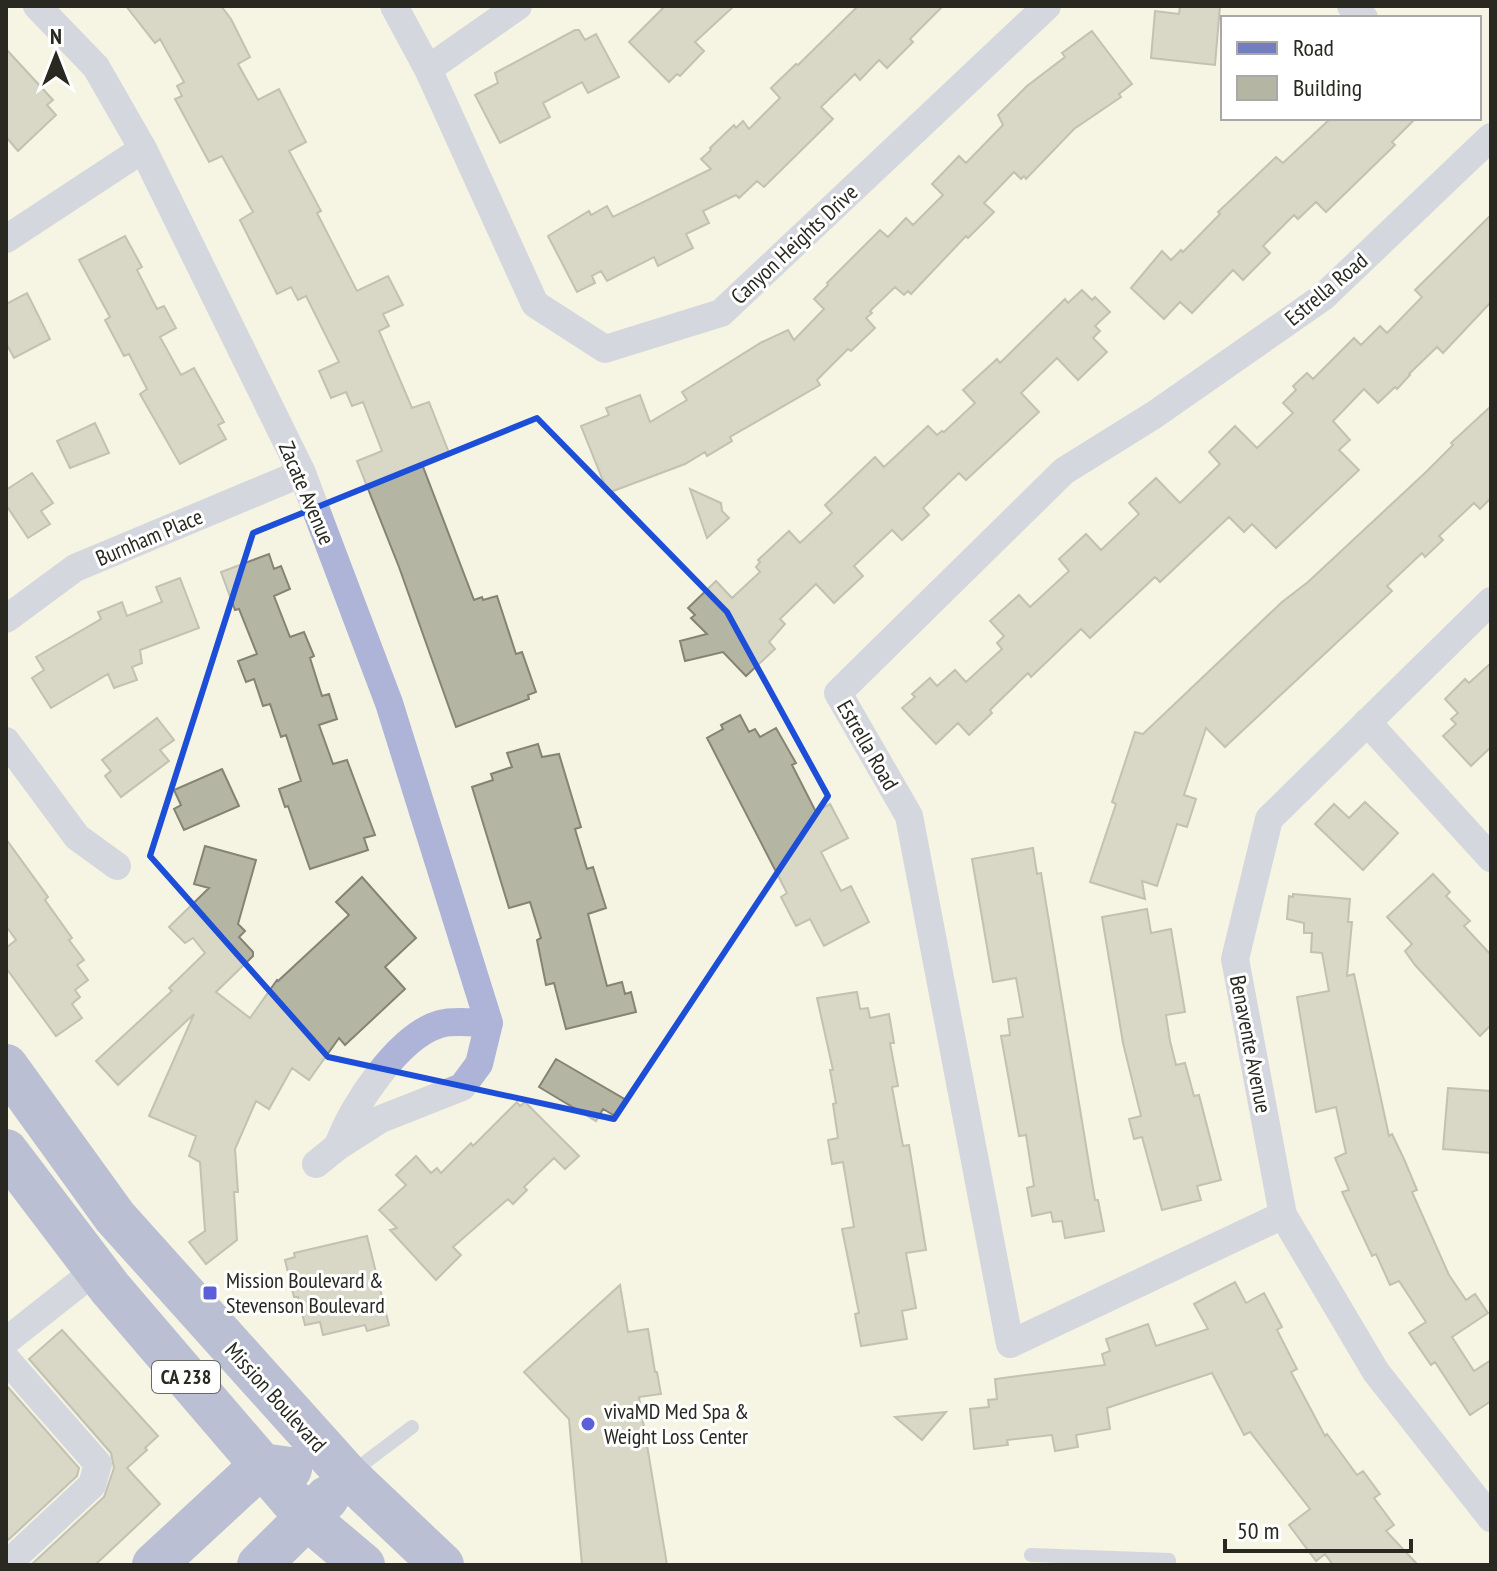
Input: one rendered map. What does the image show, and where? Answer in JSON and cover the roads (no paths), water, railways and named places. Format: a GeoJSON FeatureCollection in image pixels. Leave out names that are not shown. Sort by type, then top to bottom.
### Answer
{"type":"FeatureCollection","features":[{"type":"Feature","properties":{"kind":"main road","name":"Mission Boulevard"},"geometry":{"type":"LineString","coordinates":[[6,1066],[115,1217],[348,1476],[442,1565]]}},
{"type":"Feature","properties":{"kind":"main road","name":"CA 238"},"geometry":{"type":"LineString","coordinates":[[6,1151],[96,1270],[307,1518],[363,1565]]}},
{"type":"Feature","properties":{"kind":"main road"},"geometry":{"type":"LineString","coordinates":[[154,1565],[262,1465],[348,1476]]}},
{"type":"Feature","properties":{"kind":"main road"},"geometry":{"type":"LineString","coordinates":[[259,1565],[348,1476]]}},
{"type":"Feature","properties":{"kind":"main road"},"geometry":{"type":"LineString","coordinates":[[178,1565],[187,1542],[200,1522]]}},
{"type":"Feature","properties":{"kind":"street","name":"Zacate Avenue"},"geometry":{"type":"LineString","coordinates":[[37,6],[96,67],[143,149],[302,473],[389,703],[489,1023]]}},
{"type":"Feature","properties":{"kind":"street","name":"Canyon Heights Drive"},"geometry":{"type":"LineString","coordinates":[[394,6],[428,69],[535,304],[605,349],[721,313],[1047,6]]}},
{"type":"Feature","properties":{"kind":"street"},"geometry":{"type":"LineString","coordinates":[[428,69],[518,6]]}},
{"type":"Feature","properties":{"kind":"street"},"geometry":{"type":"LineString","coordinates":[[1475,120],[1491,136]]}},
{"type":"Feature","properties":{"kind":"street","name":"Estrella Road"},"geometry":{"type":"LineString","coordinates":[[1283,1215],[1010,1344],[909,816],[838,693],[1064,471],[1154,415],[1323,297],[1491,136]]}},
{"type":"Feature","properties":{"kind":"street"},"geometry":{"type":"LineString","coordinates":[[6,239],[143,149]]}},
{"type":"Feature","properties":{"kind":"street","name":"Burnham Place"},"geometry":{"type":"LineString","coordinates":[[6,619],[75,568],[302,473]]}},
{"type":"Feature","properties":{"kind":"street","name":"Benavente Avenue"},"geometry":{"type":"LineString","coordinates":[[1491,601],[1269,819],[1235,959],[1283,1215],[1376,1372],[1491,1518]]}},
{"type":"Feature","properties":{"kind":"street"},"geometry":{"type":"LineString","coordinates":[[1367,722],[1491,858]]}},
{"type":"Feature","properties":{"kind":"street"},"geometry":{"type":"LineString","coordinates":[[6,741],[77,837],[117,866]]}},
{"type":"Feature","properties":{"kind":"street"},"geometry":{"type":"LineString","coordinates":[[489,1023],[479,1064],[462,1087],[381,1119],[327,1156],[369,1088],[391,1060],[416,1037],[440,1024],[489,1023]]}},
{"type":"Feature","properties":{"kind":"street"},"geometry":{"type":"LineString","coordinates":[[6,1341],[96,1270]]}},
{"type":"Feature","properties":{"kind":"street"},"geometry":{"type":"LineString","coordinates":[[6,1359],[98,1464],[92,1485],[6,1565]]}},
{"type":"Feature","properties":{"kind":"lane"},"geometry":{"type":"LineString","coordinates":[[348,1476],[412,1427]]}},
{"type":"Feature","properties":{"kind":"lane"},"geometry":{"type":"LineString","coordinates":[[1031,1555],[1169,1560],[1169,1565]]}},
{"type":"Feature","properties":{"kind":"place","name":"Mission Boulevard & Stevenson Boulevard"},"geometry":{"type":"Point","coordinates":[210,1293]}},
{"type":"Feature","properties":{"kind":"place","name":"vivaMD Med Spa & Weight Loss Center"},"geometry":{"type":"Point","coordinates":[588,1424]}}]}
